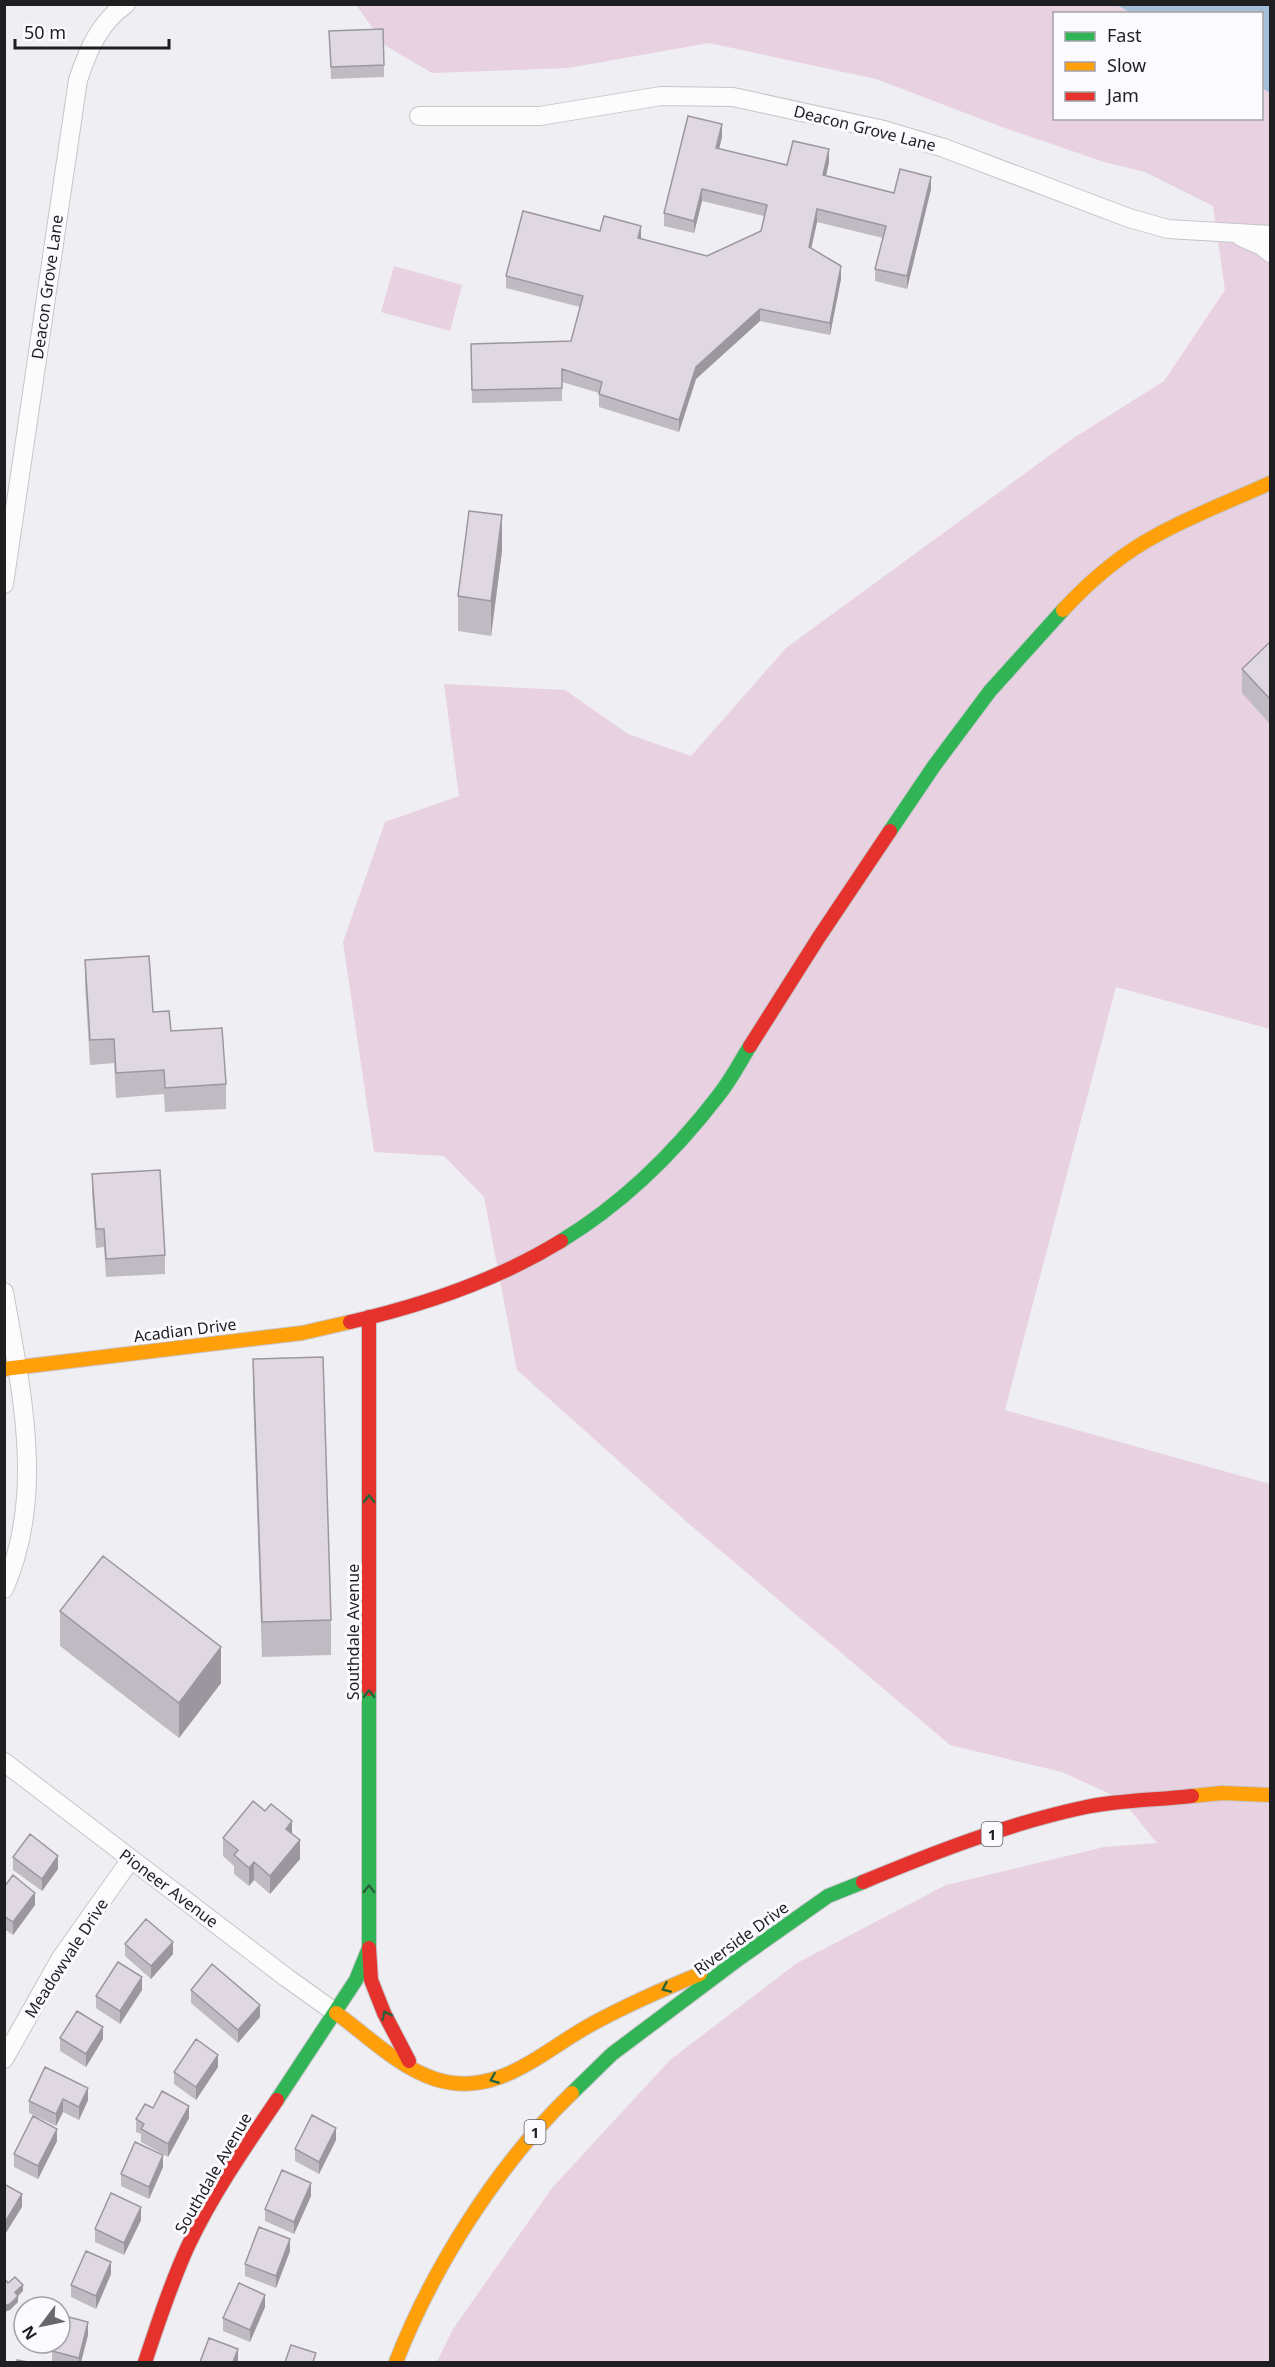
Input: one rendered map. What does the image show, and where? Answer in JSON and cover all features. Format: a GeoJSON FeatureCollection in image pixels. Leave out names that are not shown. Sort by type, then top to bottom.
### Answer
{"type":"FeatureCollection","features":[{"type":"Feature","properties":{"kind":"main road","name":"Acadian Drive"},"geometry":{"type":"LineString","coordinates":[[11,1368],[302,1333],[395,1312],[485,1282],[539,1255],[570,1236],[626,1193],[672,1153],[720,1094],[832,918],[934,766],[990,691],[1074,598],[1116,563],[1156,535],[1270,483]]}},
{"type":"Feature","properties":{"kind":"main road","name":"Southdale Avenue"},"geometry":{"type":"LineString","coordinates":[[369,1317],[369,1948],[371,1980],[384,2013],[412,2067]]}},
{"type":"Feature","properties":{"kind":"main road","name":"Riverside Drive"},"geometry":{"type":"LineString","coordinates":[[396,2362],[408,2331],[450,2253],[501,2172],[555,2108],[612,2054],[740,1958],[828,1896],[923,1857],[1009,1828],[1087,1807],[1222,1793],[1270,1795]]}},
{"type":"Feature","properties":{"kind":"main road","name":"Southdale Avenue"},"geometry":{"type":"LineString","coordinates":[[145,2362],[167,2297],[195,2232],[230,2170],[336,2013],[356,1980],[369,1948]]}},
{"type":"Feature","properties":{"kind":"main road"},"geometry":{"type":"LineString","coordinates":[[336,2013],[431,2078],[459,2083],[484,2083],[516,2070],[588,2026],[667,1987],[740,1958]]}},
{"type":"Feature","properties":{"kind":"street","name":"Deacon Grove Lane"},"geometry":{"type":"LineString","coordinates":[[4,584],[78,80],[87,52],[98,30],[126,4]]}},
{"type":"Feature","properties":{"kind":"street","name":"Deacon Grove Lane"},"geometry":{"type":"LineString","coordinates":[[419,116],[540,116],[600,108],[662,96],[733,98],[884,130],[944,148],[1129,218],[1159,226],[1270,235]]}},
{"type":"Feature","properties":{"kind":"street","name":"Deacon Grove Lane"},"geometry":{"type":"LineString","coordinates":[[1228,232],[1262,246],[1270,253]]}},
{"type":"Feature","properties":{"kind":"street"},"geometry":{"type":"LineString","coordinates":[[4,1292],[11,1368],[28,1475],[27,1506],[21,1542],[4,1589]]}},
{"type":"Feature","properties":{"kind":"street","name":"Pioneer Avenue"},"geometry":{"type":"LineString","coordinates":[[4,1762],[336,2013]]}},
{"type":"Feature","properties":{"kind":"street","name":"Meadowvale Drive"},"geometry":{"type":"LineString","coordinates":[[4,2059],[61,1958],[131,1859]]}},
{"type":"Feature","properties":{"kind":"shaded area"},"geometry":{"type":"Polygon","coordinates":[[[356,5],[1117,5],[1129,12],[1053,12],[1053,120],[1263,120],[1263,89],[1270,93],[1270,1029],[1116,987],[1005,1410],[1270,1484],[1270,2362],[437,2362],[453,2329],[552,2188],[670,2060],[797,1963],[946,1885],[1104,1847],[1157,1843],[1121,1799],[1062,1772],[950,1745],[688,1523],[517,1370],[484,1197],[444,1156],[374,1152],[343,942],[385,822],[459,796],[444,684],[565,690],[628,734],[691,756],[786,648],[1072,439],[1164,381],[1225,290],[1213,206],[1145,172],[1104,162],[1002,127],[876,79],[709,43],[568,68],[432,73],[386,46],[356,5]]]}},
{"type":"Feature","properties":{"kind":"shaded area"},"geometry":{"type":"Polygon","coordinates":[[[394,266],[462,285],[450,331],[381,312],[394,266]]]}},
{"type":"Feature","properties":{"kind":"water"},"geometry":{"type":"Polygon","coordinates":[[[1117,5],[1270,5],[1270,93],[1263,89],[1263,12],[1129,12],[1117,5]]]}},
{"type":"Feature","properties":{"kind":"building"},"geometry":{"type":"Polygon","coordinates":[[[383,29],[384,65],[331,67],[329,31],[383,29]]]}},
{"type":"Feature","properties":{"kind":"building"},"geometry":{"type":"Polygon","coordinates":[[[688,116],[722,124],[716,148],[787,165],[793,141],[829,149],[823,175],[894,193],[900,169],[931,177],[907,276],[875,269],[886,226],[817,209],[809,247],[841,266],[830,323],[760,309],[696,367],[679,420],[599,394],[602,382],[562,369],[562,388],[472,390],[471,344],[571,341],[583,296],[506,276],[523,211],[600,231],[604,216],[641,226],[638,238],[707,256],[761,231],[767,205],[702,189],[694,221],[664,213],[688,116]]]}},
{"type":"Feature","properties":{"kind":"building"},"geometry":{"type":"Polygon","coordinates":[[[469,511],[502,515],[491,601],[458,596],[469,511]]]}},
{"type":"Feature","properties":{"kind":"building"},"geometry":{"type":"Polygon","coordinates":[[[1270,642],[1270,699],[1242,669],[1270,642]]]}},
{"type":"Feature","properties":{"kind":"building"},"geometry":{"type":"Polygon","coordinates":[[[149,956],[153,1012],[169,1011],[171,1031],[222,1028],[226,1084],[165,1088],[164,1070],[116,1073],[114,1039],[90,1040],[85,960],[149,956]]]}},
{"type":"Feature","properties":{"kind":"building"},"geometry":{"type":"Polygon","coordinates":[[[160,1170],[165,1255],[106,1259],[104,1229],[96,1229],[92,1174],[160,1170]]]}},
{"type":"Feature","properties":{"kind":"building"},"geometry":{"type":"Polygon","coordinates":[[[323,1357],[331,1620],[262,1622],[253,1359],[323,1357]]]}},
{"type":"Feature","properties":{"kind":"building"},"geometry":{"type":"Polygon","coordinates":[[[103,1556],[221,1647],[179,1703],[60,1611],[103,1556]]]}},
{"type":"Feature","properties":{"kind":"building"},"geometry":{"type":"Polygon","coordinates":[[[253,1801],[265,1811],[271,1804],[292,1821],[286,1829],[300,1840],[270,1876],[254,1862],[249,1868],[234,1855],[238,1850],[223,1838],[253,1801]]]}},
{"type":"Feature","properties":{"kind":"building"},"geometry":{"type":"Polygon","coordinates":[[[30,1834],[58,1856],[42,1879],[13,1857],[30,1834]]]}},
{"type":"Feature","properties":{"kind":"building"},"geometry":{"type":"Polygon","coordinates":[[[13,1875],[35,1893],[13,1922],[4,1916],[4,1887],[13,1875]]]}},
{"type":"Feature","properties":{"kind":"building"},"geometry":{"type":"Polygon","coordinates":[[[146,1919],[173,1942],[151,1966],[125,1944],[146,1919]]]}},
{"type":"Feature","properties":{"kind":"building"},"geometry":{"type":"Polygon","coordinates":[[[118,1962],[142,1977],[120,2011],[96,1996],[118,1962]]]}},
{"type":"Feature","properties":{"kind":"building"},"geometry":{"type":"Polygon","coordinates":[[[212,1964],[260,2005],[238,2030],[191,1990],[212,1964]]]}},
{"type":"Feature","properties":{"kind":"building"},"geometry":{"type":"Polygon","coordinates":[[[77,2011],[103,2027],[86,2054],[60,2038],[77,2011]]]}},
{"type":"Feature","properties":{"kind":"building"},"geometry":{"type":"Polygon","coordinates":[[[196,2039],[218,2055],[196,2087],[174,2072],[196,2039]]]}},
{"type":"Feature","properties":{"kind":"building"},"geometry":{"type":"Polygon","coordinates":[[[45,2067],[88,2088],[79,2107],[63,2099],[56,2114],[29,2101],[45,2067]]]}},
{"type":"Feature","properties":{"kind":"building"},"geometry":{"type":"Polygon","coordinates":[[[162,2091],[189,2106],[168,2144],[141,2129],[144,2124],[136,2119],[145,2104],[153,2108],[162,2091]]]}},
{"type":"Feature","properties":{"kind":"building"},"geometry":{"type":"Polygon","coordinates":[[[312,2115],[336,2128],[319,2162],[295,2149],[312,2115]]]}},
{"type":"Feature","properties":{"kind":"building"},"geometry":{"type":"Polygon","coordinates":[[[33,2116],[57,2129],[38,2166],[14,2154],[33,2116]]]}},
{"type":"Feature","properties":{"kind":"building"},"geometry":{"type":"Polygon","coordinates":[[[135,2142],[163,2155],[149,2187],[121,2174],[135,2142]]]}},
{"type":"Feature","properties":{"kind":"building"},"geometry":{"type":"Polygon","coordinates":[[[282,2170],[311,2183],[294,2222],[265,2209],[282,2170]]]}},
{"type":"Feature","properties":{"kind":"building"},"geometry":{"type":"Polygon","coordinates":[[[4,2184],[22,2194],[4,2224],[4,2184]]]}},
{"type":"Feature","properties":{"kind":"building"},"geometry":{"type":"Polygon","coordinates":[[[111,2193],[141,2207],[124,2243],[95,2229],[111,2193]]]}},
{"type":"Feature","properties":{"kind":"building"},"geometry":{"type":"Polygon","coordinates":[[[259,2227],[290,2239],[276,2276],[245,2264],[259,2227]]]}},
{"type":"Feature","properties":{"kind":"building"},"geometry":{"type":"Polygon","coordinates":[[[86,2251],[111,2262],[96,2296],[71,2285],[86,2251]]]}},
{"type":"Feature","properties":{"kind":"building"},"geometry":{"type":"Polygon","coordinates":[[[15,2277],[23,2285],[15,2292],[17,2295],[12,2295],[12,2302],[4,2306],[4,2278],[8,2283],[15,2277]]]}},
{"type":"Feature","properties":{"kind":"building"},"geometry":{"type":"Polygon","coordinates":[[[239,2283],[265,2295],[250,2330],[223,2318],[239,2283]]]}},
{"type":"Feature","properties":{"kind":"building"},"geometry":{"type":"Polygon","coordinates":[[[72,2318],[88,2322],[79,2358],[67,2355],[72,2355],[72,2318]]]}},
{"type":"Feature","properties":{"kind":"building"},"geometry":{"type":"Polygon","coordinates":[[[209,2338],[238,2349],[233,2362],[200,2362],[209,2338]]]}},
{"type":"Feature","properties":{"kind":"building"},"geometry":{"type":"Polygon","coordinates":[[[291,2345],[316,2353],[313,2362],[285,2362],[291,2345]]]}},
{"type":"Feature","properties":{"kind":"traffic: fast"},"geometry":{"type":"LineString","coordinates":[[890,831],[934,766],[990,691],[1063,610]]}},
{"type":"Feature","properties":{"kind":"traffic: fast"},"geometry":{"type":"LineString","coordinates":[[561,1241],[605,1211],[666,1157],[723,1090],[750,1046]]}},
{"type":"Feature","properties":{"kind":"traffic: fast"},"geometry":{"type":"LineString","coordinates":[[277,2100],[356,1980],[369,1948],[369,1689]]}},
{"type":"Feature","properties":{"kind":"traffic: fast"},"geometry":{"type":"LineString","coordinates":[[572,2093],[612,2054],[740,1958],[828,1896],[863,1882]]}},
{"type":"Feature","properties":{"kind":"traffic: slow"},"geometry":{"type":"LineString","coordinates":[[1063,610],[1107,569],[1144,542],[1270,483]]}},
{"type":"Feature","properties":{"kind":"traffic: slow"},"geometry":{"type":"LineString","coordinates":[[4,1369],[302,1333],[350,1322]]}},
{"type":"Feature","properties":{"kind":"traffic: slow"},"geometry":{"type":"LineString","coordinates":[[1192,1796],[1222,1793],[1270,1795]]}},
{"type":"Feature","properties":{"kind":"traffic: slow"},"geometry":{"type":"LineString","coordinates":[[336,2013],[396,2059],[421,2074],[457,2083],[479,2083],[499,2078],[518,2069],[605,2017],[700,1974]]}},
{"type":"Feature","properties":{"kind":"traffic: slow"},"geometry":{"type":"LineString","coordinates":[[396,2362],[429,2290],[470,2219],[518,2152],[572,2093]]}},
{"type":"Feature","properties":{"kind":"traffic: jam"},"geometry":{"type":"LineString","coordinates":[[750,1046],[890,831]]}},
{"type":"Feature","properties":{"kind":"traffic: jam"},"geometry":{"type":"LineString","coordinates":[[350,1322],[405,1308],[459,1290],[511,1268],[561,1241]]}},
{"type":"Feature","properties":{"kind":"traffic: jam"},"geometry":{"type":"LineString","coordinates":[[369,1317],[369,1689]]}},
{"type":"Feature","properties":{"kind":"traffic: jam"},"geometry":{"type":"LineString","coordinates":[[863,1882],[973,1839],[1029,1821],[1112,1803],[1192,1796]]}},
{"type":"Feature","properties":{"kind":"traffic: jam"},"geometry":{"type":"LineString","coordinates":[[369,1948],[371,1980],[384,2013],[409,2061]]}},
{"type":"Feature","properties":{"kind":"traffic: jam"},"geometry":{"type":"LineString","coordinates":[[145,2362],[176,2274],[197,2227],[277,2100]]}}]}
